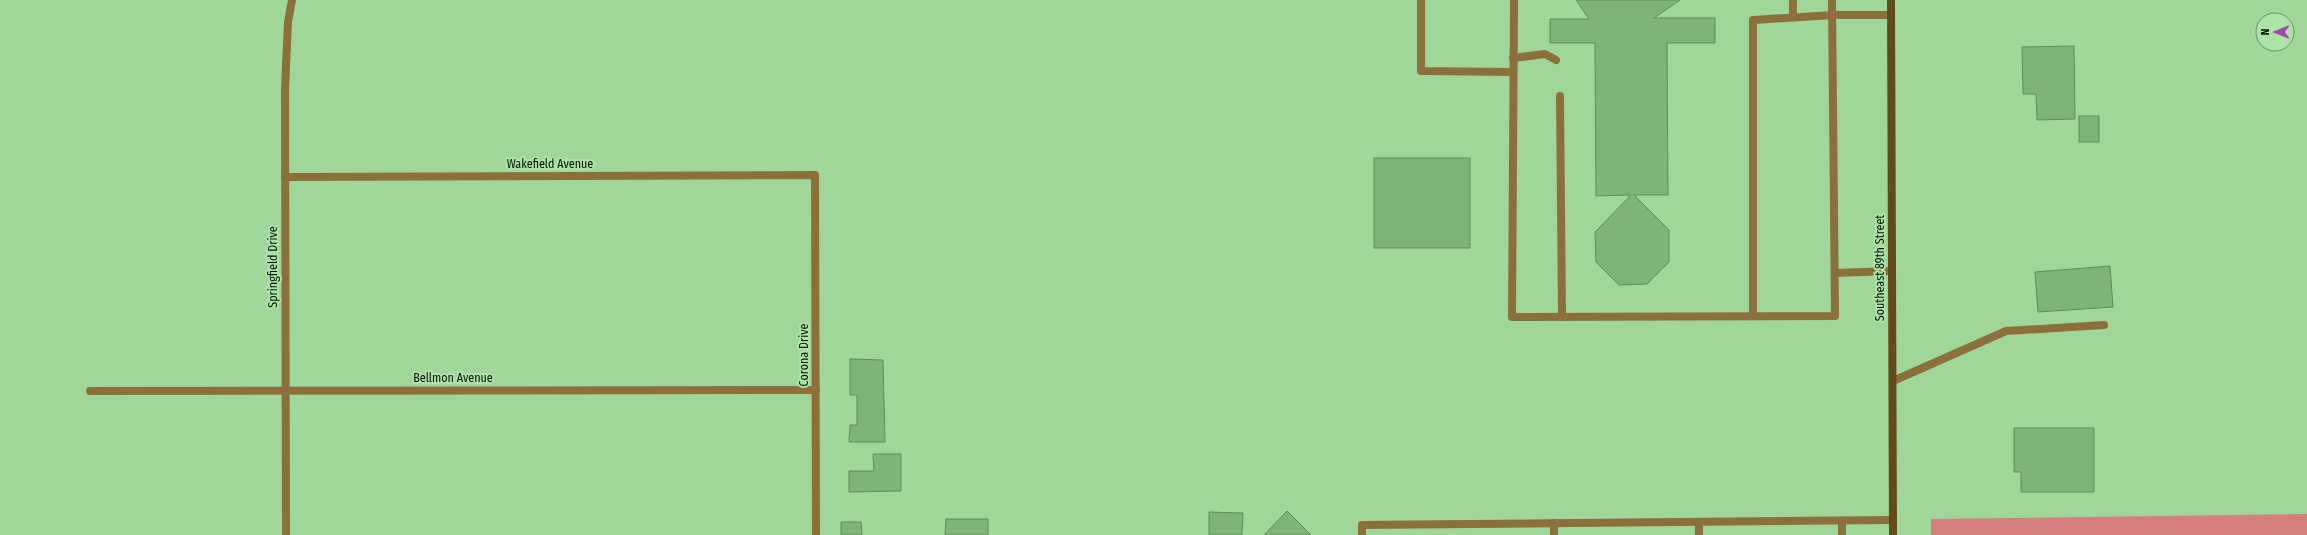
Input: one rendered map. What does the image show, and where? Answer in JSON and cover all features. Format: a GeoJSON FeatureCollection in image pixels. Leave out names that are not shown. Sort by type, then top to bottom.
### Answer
{"type":"FeatureCollection","features":[{"type":"Feature","properties":{"kind":"main road","name":"Southeast 89th Street"},"geometry":{"type":"LineString","coordinates":[[1891,0],[1893,535]]}},
{"type":"Feature","properties":{"kind":"street","name":"Springfield Drive"},"geometry":{"type":"LineString","coordinates":[[286,535],[286,68],[292,0]]}},
{"type":"Feature","properties":{"kind":"street"},"geometry":{"type":"LineString","coordinates":[[1421,0],[1421,71],[1513,72]]}},
{"type":"Feature","properties":{"kind":"street"},"geometry":{"type":"LineString","coordinates":[[1514,0],[1512,317],[1835,316],[1832,0]]}},
{"type":"Feature","properties":{"kind":"street"},"geometry":{"type":"LineString","coordinates":[[1793,0],[1793,17]]}},
{"type":"Feature","properties":{"kind":"street"},"geometry":{"type":"LineString","coordinates":[[1753,316],[1753,20],[1832,15],[1891,15]]}},
{"type":"Feature","properties":{"kind":"street"},"geometry":{"type":"LineString","coordinates":[[1513,58],[1545,54],[1556,60]]}},
{"type":"Feature","properties":{"kind":"street"},"geometry":{"type":"LineString","coordinates":[[1560,96],[1562,317]]}},
{"type":"Feature","properties":{"kind":"street","name":"Wakefield Avenue"},"geometry":{"type":"LineString","coordinates":[[285,177],[815,175]]}},
{"type":"Feature","properties":{"kind":"street","name":"Corona Drive"},"geometry":{"type":"LineString","coordinates":[[815,175],[816,535]]}},
{"type":"Feature","properties":{"kind":"street"},"geometry":{"type":"LineString","coordinates":[[1835,273],[1892,272]]}},
{"type":"Feature","properties":{"kind":"street"},"geometry":{"type":"LineString","coordinates":[[1893,381],[2006,331],[2104,326]]}},
{"type":"Feature","properties":{"kind":"street","name":"Bellmon Avenue"},"geometry":{"type":"LineString","coordinates":[[90,391],[816,390]]}},
{"type":"Feature","properties":{"kind":"street"},"geometry":{"type":"LineString","coordinates":[[1362,535],[1362,525],[1893,520]]}},
{"type":"Feature","properties":{"kind":"street"},"geometry":{"type":"LineString","coordinates":[[1842,521],[1842,535]]}},
{"type":"Feature","properties":{"kind":"street"},"geometry":{"type":"LineString","coordinates":[[1699,522],[1699,535]]}},
{"type":"Feature","properties":{"kind":"street"},"geometry":{"type":"LineString","coordinates":[[1554,523],[1554,535]]}},
{"type":"Feature","properties":{"kind":"shaded area"},"geometry":{"type":"Polygon","coordinates":[[[2307,514],[2307,535],[1931,535],[1931,519],[2307,514]]]}},
{"type":"Feature","properties":{"kind":"building"},"geometry":{"type":"Polygon","coordinates":[[[1576,0],[1680,0],[1654,18],[1715,18],[1715,43],[1667,43],[1668,195],[1634,195],[1669,230],[1669,262],[1647,284],[1619,285],[1596,262],[1595,232],[1631,195],[1596,196],[1595,43],[1550,43],[1550,19],[1589,19],[1576,0]]]}},
{"type":"Feature","properties":{"kind":"building"},"geometry":{"type":"Polygon","coordinates":[[[2074,46],[2075,119],[2037,120],[2036,94],[2023,94],[2022,47],[2074,46]]]}},
{"type":"Feature","properties":{"kind":"building"},"geometry":{"type":"Polygon","coordinates":[[[2079,116],[2099,116],[2099,142],[2079,142],[2079,116]]]}},
{"type":"Feature","properties":{"kind":"building"},"geometry":{"type":"Polygon","coordinates":[[[1374,158],[1470,158],[1470,248],[1374,248],[1374,158]]]}},
{"type":"Feature","properties":{"kind":"building"},"geometry":{"type":"Polygon","coordinates":[[[2110,266],[2113,307],[2038,312],[2035,272],[2110,266]]]}},
{"type":"Feature","properties":{"kind":"building"},"geometry":{"type":"Polygon","coordinates":[[[850,359],[883,360],[885,442],[849,442],[850,425],[857,425],[857,395],[850,395],[850,359]]]}},
{"type":"Feature","properties":{"kind":"building"},"geometry":{"type":"Polygon","coordinates":[[[2014,428],[2094,428],[2094,492],[2021,492],[2021,472],[2014,472],[2014,428]]]}},
{"type":"Feature","properties":{"kind":"building"},"geometry":{"type":"Polygon","coordinates":[[[873,454],[901,454],[901,491],[849,492],[849,471],[874,471],[873,454]]]}},
{"type":"Feature","properties":{"kind":"building"},"geometry":{"type":"Polygon","coordinates":[[[1287,511],[1311,535],[1264,535],[1287,511]]]}},
{"type":"Feature","properties":{"kind":"building"},"geometry":{"type":"Polygon","coordinates":[[[1209,512],[1243,513],[1242,535],[1209,535],[1209,512]]]}},
{"type":"Feature","properties":{"kind":"building"},"geometry":{"type":"Polygon","coordinates":[[[946,519],[988,519],[988,535],[945,535],[946,519]]]}},
{"type":"Feature","properties":{"kind":"building"},"geometry":{"type":"Polygon","coordinates":[[[841,522],[861,522],[862,535],[841,535],[841,522]]]}}]}
